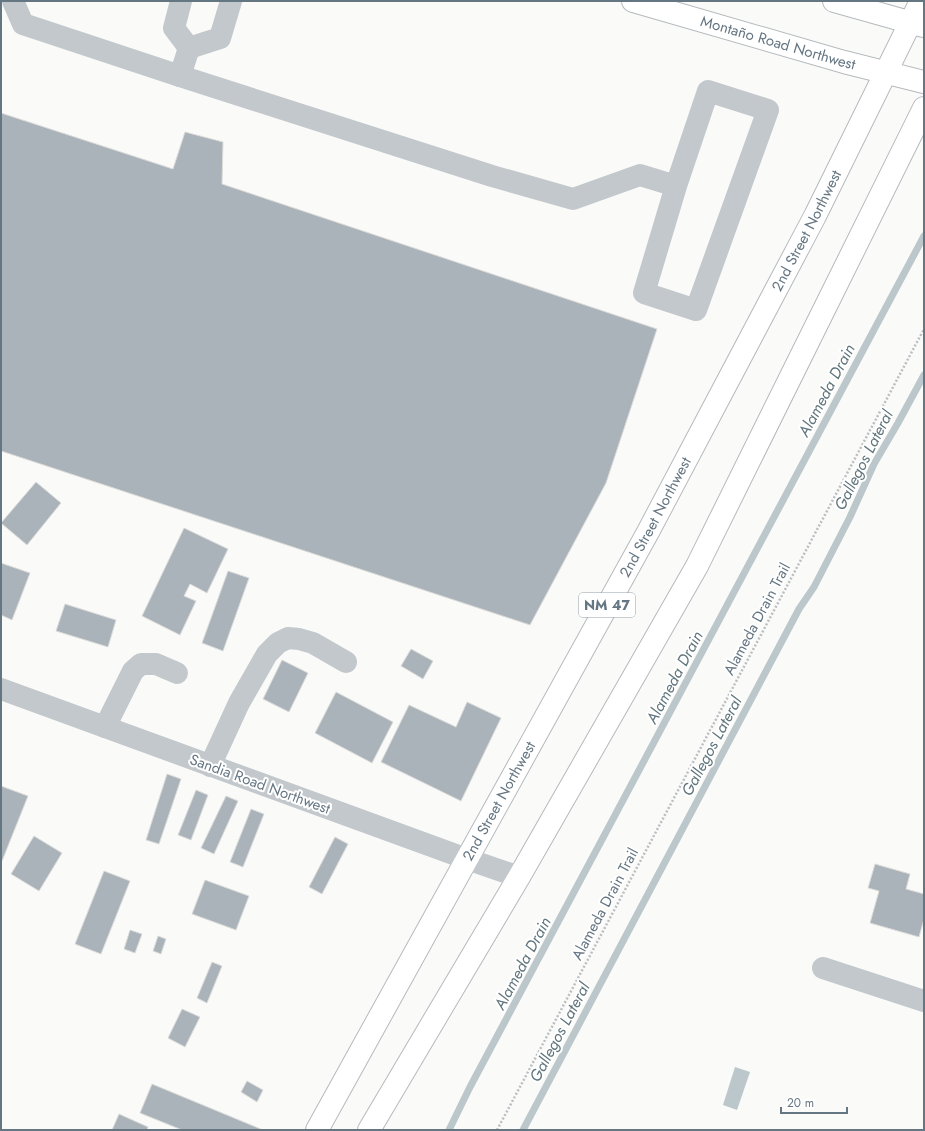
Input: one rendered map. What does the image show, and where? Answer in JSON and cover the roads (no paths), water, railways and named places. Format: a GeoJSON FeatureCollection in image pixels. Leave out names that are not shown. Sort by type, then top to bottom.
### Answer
{"type":"FeatureCollection","features":[{"type":"Feature","properties":{"kind":"main road","name":"Montaño Road Northwest"},"geometry":{"type":"LineString","coordinates":[[633,1],[885,73],[924,82]]}},
{"type":"Feature","properties":{"kind":"main road"},"geometry":{"type":"LineString","coordinates":[[834,1],[917,24]]}},
{"type":"Feature","properties":{"kind":"main road","name":"2nd Street Northwest"},"geometry":{"type":"LineString","coordinates":[[317,1130],[651,525],[815,216],[885,73],[917,24],[921,1]]}},
{"type":"Feature","properties":{"kind":"main road"},"geometry":{"type":"LineString","coordinates":[[369,1130],[519,877],[696,566],[924,108]]}},
{"type":"Feature","properties":{"kind":"street"},"geometry":{"type":"LineString","coordinates":[[13,1],[23,24],[492,176],[573,199],[640,175],[676,186]]}},
{"type":"Feature","properties":{"kind":"street"},"geometry":{"type":"LineString","coordinates":[[181,1],[174,28],[190,48]]}},
{"type":"Feature","properties":{"kind":"street"},"geometry":{"type":"LineString","coordinates":[[190,48],[220,38],[231,1]]}},
{"type":"Feature","properties":{"kind":"street"},"geometry":{"type":"LineString","coordinates":[[180,76],[190,48]]}},
{"type":"Feature","properties":{"kind":"street"},"geometry":{"type":"LineString","coordinates":[[708,91],[768,110],[696,310],[644,293],[676,186],[708,91]]}},
{"type":"Feature","properties":{"kind":"street"},"geometry":{"type":"LineString","coordinates":[[210,766],[239,703],[267,654],[278,643],[288,638],[306,641],[313,643],[346,662]]}},
{"type":"Feature","properties":{"kind":"street"},"geometry":{"type":"LineString","coordinates":[[105,728],[133,671],[141,664],[156,664],[177,673]]}},
{"type":"Feature","properties":{"kind":"street","name":"Sandia Road Northwest"},"geometry":{"type":"LineString","coordinates":[[1,689],[519,877]]}},
{"type":"Feature","properties":{"kind":"street"},"geometry":{"type":"LineString","coordinates":[[822,968],[924,1001]]}},
{"type":"Feature","properties":{"kind":"waterway","name":"Alameda Drain"},"geometry":{"type":"LineString","coordinates":[[449,1130],[470,1087],[924,236]]}},
{"type":"Feature","properties":{"kind":"waterway","name":"Gallegos Lateral"},"geometry":{"type":"LineString","coordinates":[[523,1130],[799,609],[814,587],[850,517],[874,464],[924,375]]}}]}
